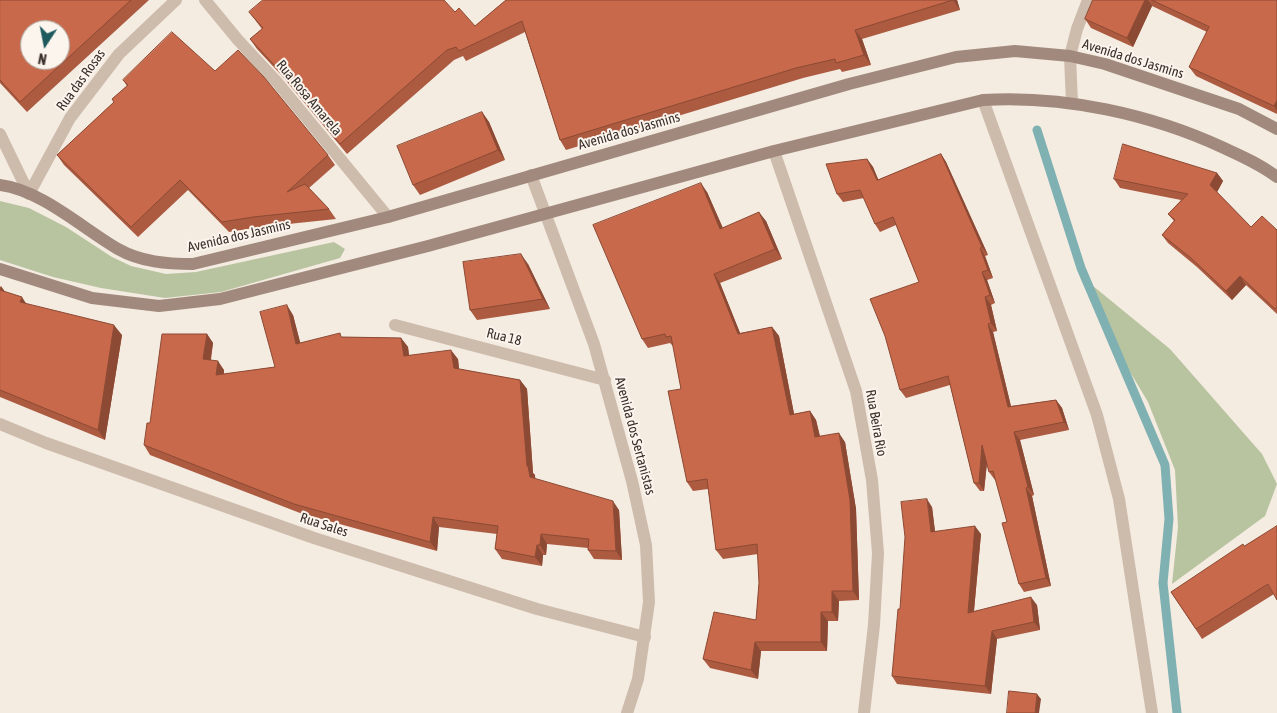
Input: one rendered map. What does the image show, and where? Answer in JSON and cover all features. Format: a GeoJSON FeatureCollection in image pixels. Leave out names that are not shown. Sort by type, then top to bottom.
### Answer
{"type":"FeatureCollection","features":[{"type":"Feature","properties":{"kind":"main road","name":"Avenida dos Jasmins"},"geometry":{"type":"LineString","coordinates":[[0,185],[10,186],[29,194],[60,211],[119,249],[142,259],[166,264],[193,264],[388,217],[849,84],[956,57],[1015,51],[1070,56],[1105,64],[1239,109],[1277,129]]}},
{"type":"Feature","properties":{"kind":"main road"},"geometry":{"type":"LineString","coordinates":[[0,270],[92,298],[159,306],[220,299],[419,249],[774,151],[983,100],[1012,98],[1072,103],[1163,124],[1208,140],[1262,165],[1277,177]]}},
{"type":"Feature","properties":{"kind":"street","name":"Rua das Rosas"},"geometry":{"type":"LineString","coordinates":[[29,194],[70,118],[119,54],[176,0]]}},
{"type":"Feature","properties":{"kind":"street","name":"Rua Rosa Amarela"},"geometry":{"type":"LineString","coordinates":[[205,0],[238,40],[277,82],[388,217]]}},
{"type":"Feature","properties":{"kind":"street"},"geometry":{"type":"LineString","coordinates":[[1072,103],[1070,56],[1077,29],[1088,0]]}},
{"type":"Feature","properties":{"kind":"street"},"geometry":{"type":"LineString","coordinates":[[983,100],[1097,416],[1119,499],[1152,713]]}},
{"type":"Feature","properties":{"kind":"street"},"geometry":{"type":"LineString","coordinates":[[0,134],[29,194]]}},
{"type":"Feature","properties":{"kind":"street","name":"Rua Beira Rio"},"geometry":{"type":"LineString","coordinates":[[774,151],[856,391],[872,480],[878,553],[874,625],[864,713]]}},
{"type":"Feature","properties":{"kind":"street","name":"Avenida dos Sertanistas"},"geometry":{"type":"LineString","coordinates":[[532,175],[594,344],[632,481],[646,545],[649,602],[638,678],[627,713]]}},
{"type":"Feature","properties":{"kind":"street","name":"Rua 18"},"geometry":{"type":"LineString","coordinates":[[395,325],[605,380]]}},
{"type":"Feature","properties":{"kind":"street","name":"Rua Sales"},"geometry":{"type":"LineString","coordinates":[[0,424],[56,447],[314,538],[537,609],[645,637]]}},
{"type":"Feature","properties":{"kind":"green space"},"geometry":{"type":"Polygon","coordinates":[[[0,201],[29,208],[66,227],[112,257],[131,266],[166,274],[196,272],[334,242],[345,249],[340,258],[221,292],[165,298],[101,288],[53,277],[0,260],[0,201]]]}},
{"type":"Feature","properties":{"kind":"green space"},"geometry":{"type":"Polygon","coordinates":[[[1087,281],[1170,349],[1262,454],[1277,484],[1265,516],[1172,584],[1178,527],[1175,470],[1148,402],[1114,345],[1087,281]]]}},
{"type":"Feature","properties":{"kind":"building"},"geometry":{"type":"Polygon","coordinates":[[[0,0],[131,0],[70,56],[70,20],[20,20],[20,70],[55,70],[20,102],[0,80],[0,0]]]}},
{"type":"Feature","properties":{"kind":"building"},"geometry":{"type":"Polygon","coordinates":[[[263,0],[444,0],[455,12],[459,8],[475,26],[506,0],[953,0],[855,30],[864,55],[836,63],[835,59],[796,68],[560,140],[522,21],[459,51],[456,47],[447,50],[340,144],[276,67],[250,39],[263,28],[249,12],[263,0]]]}},
{"type":"Feature","properties":{"kind":"building"},"geometry":{"type":"Polygon","coordinates":[[[1093,0],[1145,0],[1127,38],[1085,19],[1093,0]]]}},
{"type":"Feature","properties":{"kind":"building"},"geometry":{"type":"Polygon","coordinates":[[[1152,0],[1277,0],[1277,100],[1274,106],[1189,67],[1209,27],[1152,0]]]}},
{"type":"Feature","properties":{"kind":"building"},"geometry":{"type":"Polygon","coordinates":[[[172,32],[215,71],[238,50],[264,77],[328,155],[287,192],[305,184],[329,209],[222,222],[180,180],[131,227],[57,155],[114,102],[112,99],[128,85],[123,80],[172,32]]]}},
{"type":"Feature","properties":{"kind":"building"},"geometry":{"type":"Polygon","coordinates":[[[482,112],[498,150],[413,185],[397,146],[482,112]]]}},
{"type":"Feature","properties":{"kind":"building"},"geometry":{"type":"Polygon","coordinates":[[[1123,144],[1217,173],[1210,185],[1251,227],[1262,216],[1277,230],[1277,307],[1275,309],[1240,276],[1226,291],[1191,258],[1162,235],[1175,220],[1168,214],[1188,194],[1114,179],[1123,144]]]}},
{"type":"Feature","properties":{"kind":"building"},"geometry":{"type":"Polygon","coordinates":[[[941,154],[982,247],[980,248],[988,270],[982,272],[990,295],[985,297],[991,323],[988,324],[1008,407],[1056,400],[1064,422],[1014,432],[1028,487],[1026,488],[1046,578],[1019,584],[1002,523],[1007,522],[993,471],[989,472],[982,445],[979,483],[974,483],[948,376],[900,390],[885,336],[870,299],[919,282],[893,217],[875,224],[860,190],[837,194],[826,164],[867,159],[877,180],[941,154]]]}},
{"type":"Feature","properties":{"kind":"building"},"geometry":{"type":"Polygon","coordinates":[[[701,183],[720,229],[759,212],[775,249],[714,274],[738,334],[772,327],[790,415],[810,411],[815,437],[839,433],[850,500],[853,591],[832,591],[832,612],[821,612],[821,642],[755,642],[751,670],[703,659],[714,612],[756,620],[759,583],[757,544],[716,550],[707,479],[687,482],[668,391],[681,389],[671,336],[666,337],[665,334],[642,339],[593,225],[701,183]]]}},
{"type":"Feature","properties":{"kind":"building"},"geometry":{"type":"Polygon","coordinates":[[[521,254],[543,299],[470,310],[463,262],[521,254]]]}},
{"type":"Feature","properties":{"kind":"building"},"geometry":{"type":"Polygon","coordinates":[[[0,290],[22,297],[20,302],[114,325],[98,430],[0,390],[0,290]]]}},
{"type":"Feature","properties":{"kind":"building"},"geometry":{"type":"Polygon","coordinates":[[[287,305],[296,344],[340,333],[341,337],[401,338],[404,356],[451,350],[454,368],[520,380],[527,466],[530,477],[613,501],[616,551],[588,550],[589,539],[541,534],[540,545],[537,545],[535,557],[495,549],[498,526],[433,517],[430,542],[294,504],[144,445],[147,423],[150,423],[162,334],[207,334],[203,359],[218,361],[216,375],[275,367],[260,312],[287,305]]]}},
{"type":"Feature","properties":{"kind":"building"},"geometry":{"type":"Polygon","coordinates":[[[927,499],[931,532],[975,526],[968,613],[1031,597],[1034,622],[992,631],[985,686],[892,676],[898,609],[900,609],[905,537],[901,502],[927,499]]]}},
{"type":"Feature","properties":{"kind":"building"},"geometry":{"type":"Polygon","coordinates":[[[1277,526],[1277,600],[1268,584],[1196,629],[1171,592],[1243,544],[1244,546],[1277,526]]]}},
{"type":"Feature","properties":{"kind":"building"},"geometry":{"type":"Polygon","coordinates":[[[1009,691],[1037,694],[1035,713],[1007,713],[1009,691]]]}},
{"type":"Feature","properties":{"kind":"waterway"},"geometry":{"type":"LineString","coordinates":[[1037,130],[1081,268],[1165,465],[1169,519],[1163,583],[1177,713]]}}]}
